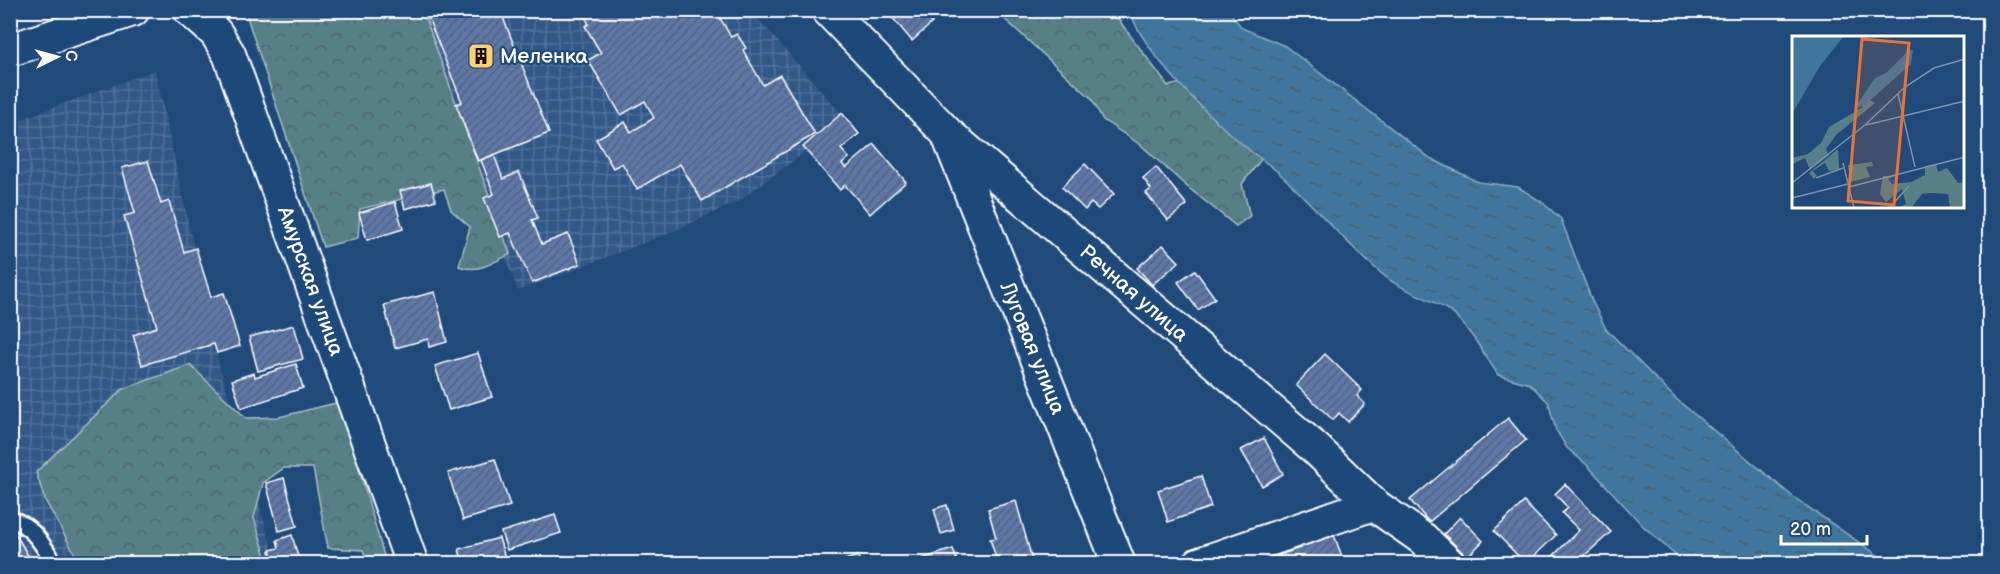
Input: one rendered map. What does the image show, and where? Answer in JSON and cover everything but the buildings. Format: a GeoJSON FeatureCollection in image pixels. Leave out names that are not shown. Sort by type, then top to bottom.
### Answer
{"type":"FeatureCollection","features":[{"type":"Feature","properties":{"kind":"street"},"geometry":{"type":"LineString","coordinates":[[10,50],[133,10]]}},
{"type":"Feature","properties":{"kind":"street","name":"Амурская улица"},"geometry":{"type":"LineString","coordinates":[[190,10],[216,33],[229,54],[412,564]]}},
{"type":"Feature","properties":{"kind":"street","name":"Речная улица"},"geometry":{"type":"LineString","coordinates":[[828,10],[947,133],[1316,449],[1373,504],[1423,539],[1449,564]]}},
{"type":"Feature","properties":{"kind":"street","name":"Луговая улица"},"geometry":{"type":"LineString","coordinates":[[947,133],[1119,564]]}},
{"type":"Feature","properties":{"kind":"street"},"geometry":{"type":"LineString","coordinates":[[1199,564],[1373,504]]}},
{"type":"Feature","properties":{"kind":"lane"},"geometry":{"type":"LineString","coordinates":[[10,519],[25,525],[35,534],[55,564]]}},
{"type":"Feature","properties":{"kind":"shaded area","name":"Меленка"},"geometry":{"type":"Polygon","coordinates":[[[412,11],[751,11],[848,121],[737,202],[667,234],[518,291],[412,11]]]}},
{"type":"Feature","properties":{"kind":"shaded area"},"geometry":{"type":"Polygon","coordinates":[[[155,70],[220,368],[276,563],[11,564],[11,123],[155,70]]]}},
{"type":"Feature","properties":{"kind":"green space"},"geometry":{"type":"Polygon","coordinates":[[[299,10],[300,12],[304,10],[423,11],[510,254],[479,268],[459,266],[470,227],[451,210],[444,189],[360,209],[358,238],[323,247],[245,11],[299,10]]]}},
{"type":"Feature","properties":{"kind":"green space"},"geometry":{"type":"Polygon","coordinates":[[[996,11],[1112,11],[1168,86],[1242,71],[1276,140],[1242,184],[1250,216],[1236,226],[1185,185],[1142,146],[1103,120],[1091,98],[996,11]]]}},
{"type":"Feature","properties":{"kind":"green space"},"geometry":{"type":"Polygon","coordinates":[[[190,365],[246,418],[279,417],[340,402],[386,563],[368,563],[363,550],[328,548],[313,468],[284,468],[263,483],[254,518],[268,563],[80,563],[45,500],[36,472],[123,389],[190,365]]]}},
{"type":"Feature","properties":{"kind":"water"},"geometry":{"type":"Polygon","coordinates":[[[1130,11],[1229,11],[1242,28],[1285,46],[1430,158],[1478,182],[1518,187],[1542,202],[1561,219],[1592,301],[1606,329],[1675,398],[1792,496],[1889,563],[1684,563],[1643,526],[1587,465],[1567,448],[1556,430],[1548,402],[1530,384],[1498,375],[1475,340],[1454,315],[1387,278],[1279,173],[1216,121],[1180,85],[1149,46],[1137,28],[1130,11]]]}},
{"type":"Feature","properties":{"kind":"place","name":"Меленка"},"geometry":{"type":"Point","coordinates":[481,56]}}]}
